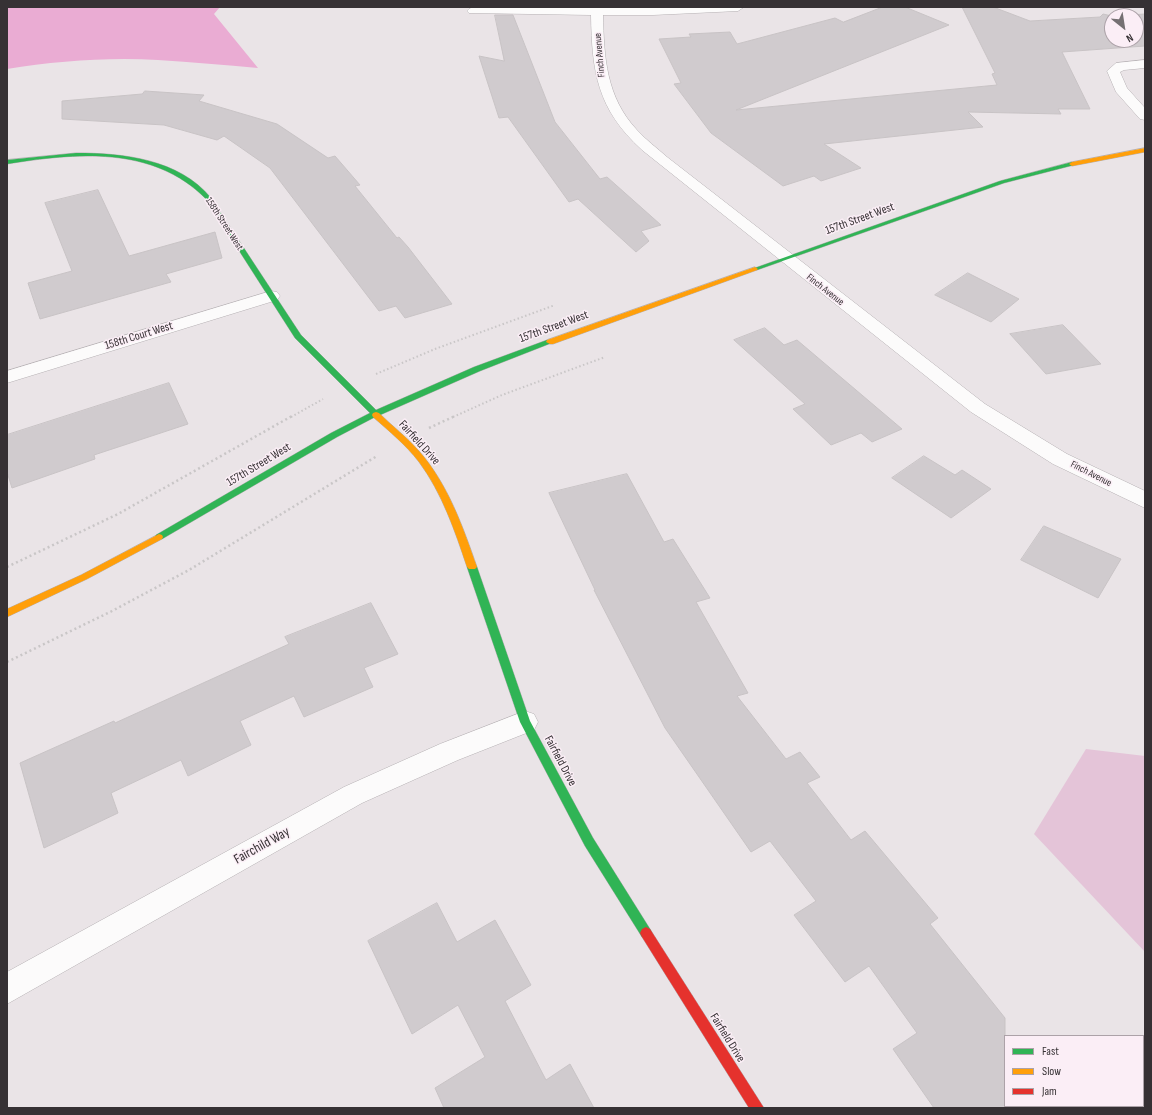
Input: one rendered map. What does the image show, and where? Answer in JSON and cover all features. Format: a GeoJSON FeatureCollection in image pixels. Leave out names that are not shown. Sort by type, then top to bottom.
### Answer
{"type":"FeatureCollection","features":[{"type":"Feature","properties":{"kind":"street"},"geometry":{"type":"LineString","coordinates":[[473,11],[597,9],[698,10],[738,7]]}},
{"type":"Feature","properties":{"kind":"street","name":"Finch Avenue"},"geometry":{"type":"LineString","coordinates":[[597,9],[598,62],[602,84],[607,97],[619,116],[632,132],[662,160],[978,408],[1060,459],[1145,500]]}},
{"type":"Feature","properties":{"kind":"street"},"geometry":{"type":"LineString","coordinates":[[1145,64],[1120,66],[1113,71],[1121,89],[1145,116]]}},
{"type":"Feature","properties":{"kind":"street","name":"157th Street West"},"geometry":{"type":"LineString","coordinates":[[7,613],[84,577],[144,546],[292,459],[375,414],[477,369],[579,330],[1002,182],[1053,167],[1104,156],[1145,150]]}},
{"type":"Feature","properties":{"kind":"street","name":"158th Street West"},"geometry":{"type":"LineString","coordinates":[[7,162],[58,155],[102,155],[142,160],[175,172],[194,184],[208,198],[298,336],[316,356],[375,414]]}},
{"type":"Feature","properties":{"kind":"street","name":"158th Court West"},"geometry":{"type":"LineString","coordinates":[[7,377],[272,296]]}},
{"type":"Feature","properties":{"kind":"street","name":"Fairfield Drive"},"geometry":{"type":"LineString","coordinates":[[375,414],[421,459],[441,489],[457,522],[525,722],[589,842],[757,1108]]}},
{"type":"Feature","properties":{"kind":"street","name":"Fairchild Way"},"geometry":{"type":"LineString","coordinates":[[7,989],[353,795],[449,752],[525,722]]}},
{"type":"Feature","properties":{"kind":"path"},"geometry":{"type":"LineString","coordinates":[[372,376],[435,349],[555,305]]}},
{"type":"Feature","properties":{"kind":"path"},"geometry":{"type":"LineString","coordinates":[[437,424],[502,395],[605,357]]}},
{"type":"Feature","properties":{"kind":"path"},"geometry":{"type":"LineString","coordinates":[[7,567],[118,514],[324,398]]}},
{"type":"Feature","properties":{"kind":"path"},"geometry":{"type":"LineString","coordinates":[[7,662],[88,624],[155,590],[375,457]]}},
{"type":"Feature","properties":{"kind":"shaded area"},"geometry":{"type":"Polygon","coordinates":[[[7,7],[220,7],[214,14],[258,68],[139,59],[102,59],[7,69],[7,7]]]}},
{"type":"Feature","properties":{"kind":"shaded area"},"geometry":{"type":"Polygon","coordinates":[[[1086,749],[1145,756],[1145,952],[1034,834],[1086,749]]]}},
{"type":"Feature","properties":{"kind":"building"},"geometry":{"type":"Polygon","coordinates":[[[883,7],[905,7],[949,25],[736,110],[997,85],[992,74],[995,73],[962,7],[993,7],[1030,21],[1100,17],[1104,14],[1104,48],[1117,48],[1062,52],[1090,109],[1058,109],[1061,114],[968,112],[983,127],[824,144],[861,168],[821,181],[814,176],[783,186],[711,133],[674,84],[681,83],[659,39],[691,37],[689,34],[730,32],[737,44],[835,18],[843,22],[883,7]]]}},
{"type":"Feature","properties":{"kind":"building"},"geometry":{"type":"Polygon","coordinates":[[[1145,14],[1145,46],[1144,46],[1145,14]]]}},
{"type":"Feature","properties":{"kind":"building"},"geometry":{"type":"Polygon","coordinates":[[[495,15],[513,15],[555,122],[600,179],[607,177],[661,225],[641,231],[649,241],[636,252],[578,199],[569,202],[508,117],[499,118],[479,56],[504,61],[495,15]]]}},
{"type":"Feature","properties":{"kind":"building"},"geometry":{"type":"Polygon","coordinates":[[[145,91],[204,95],[199,101],[277,124],[328,158],[335,156],[360,185],[355,186],[397,238],[399,237],[408,247],[452,304],[405,318],[396,306],[379,311],[270,168],[224,136],[217,140],[164,125],[62,119],[62,101],[142,94],[145,91]]]}},
{"type":"Feature","properties":{"kind":"building"},"geometry":{"type":"Polygon","coordinates":[[[98,190],[129,256],[215,232],[222,258],[166,274],[171,282],[40,319],[28,283],[72,271],[45,203],[98,190]]]}},
{"type":"Feature","properties":{"kind":"building"},"geometry":{"type":"Polygon","coordinates":[[[968,273],[1019,299],[991,322],[935,295],[968,273]]]}},
{"type":"Feature","properties":{"kind":"building"},"geometry":{"type":"Polygon","coordinates":[[[1063,325],[1101,364],[1046,374],[1010,334],[1063,325]]]}},
{"type":"Feature","properties":{"kind":"building"},"geometry":{"type":"Polygon","coordinates":[[[765,328],[784,345],[797,340],[902,429],[872,442],[861,433],[831,445],[793,409],[805,404],[734,340],[765,328]]]}},
{"type":"Feature","properties":{"kind":"building"},"geometry":{"type":"Polygon","coordinates":[[[169,383],[188,424],[94,455],[95,459],[12,488],[7,472],[7,435],[169,383]]]}},
{"type":"Feature","properties":{"kind":"building"},"geometry":{"type":"Polygon","coordinates":[[[924,456],[955,475],[962,470],[991,489],[951,518],[892,478],[924,456]]]}},
{"type":"Feature","properties":{"kind":"building"},"geometry":{"type":"Polygon","coordinates":[[[627,474],[664,542],[673,539],[710,598],[696,602],[748,693],[737,696],[786,759],[800,752],[820,777],[807,783],[851,840],[865,831],[938,918],[930,924],[1005,1018],[1005,1108],[934,1108],[893,1049],[917,1033],[869,966],[845,982],[794,915],[816,901],[770,841],[751,852],[665,728],[594,590],[549,493],[627,474]]]}},
{"type":"Feature","properties":{"kind":"building"},"geometry":{"type":"Polygon","coordinates":[[[1044,526],[1121,559],[1098,598],[1021,560],[1044,526]]]}},
{"type":"Feature","properties":{"kind":"building"},"geometry":{"type":"Polygon","coordinates":[[[371,603],[398,654],[364,668],[373,687],[304,717],[294,696],[240,721],[251,745],[188,776],[181,760],[111,793],[118,813],[44,848],[20,763],[114,721],[115,723],[289,644],[285,637],[371,603]]]}},
{"type":"Feature","properties":{"kind":"building"},"geometry":{"type":"Polygon","coordinates":[[[437,903],[457,942],[495,920],[531,985],[505,1001],[546,1080],[570,1064],[594,1108],[444,1108],[435,1088],[485,1057],[458,1005],[412,1034],[368,941],[437,903]]]}},
{"type":"Feature","properties":{"kind":"traffic: fast"},"geometry":{"type":"LineString","coordinates":[[7,162],[76,154],[100,154],[145,161],[167,169],[191,182],[208,198],[298,336],[376,415]]}},
{"type":"Feature","properties":{"kind":"traffic: fast"},"geometry":{"type":"LineString","coordinates":[[755,269],[1002,182],[1072,164]]}},
{"type":"Feature","properties":{"kind":"traffic: fast"},"geometry":{"type":"LineString","coordinates":[[159,537],[334,435],[375,414],[477,369],[550,342]]}},
{"type":"Feature","properties":{"kind":"traffic: fast"},"geometry":{"type":"LineString","coordinates":[[472,567],[525,722],[589,842],[646,933]]}},
{"type":"Feature","properties":{"kind":"traffic: slow"},"geometry":{"type":"LineString","coordinates":[[1072,164],[1145,150]]}},
{"type":"Feature","properties":{"kind":"traffic: slow"},"geometry":{"type":"LineString","coordinates":[[550,342],[755,269]]}},
{"type":"Feature","properties":{"kind":"traffic: slow"},"geometry":{"type":"LineString","coordinates":[[376,415],[400,436],[431,472],[451,511],[472,567]]}},
{"type":"Feature","properties":{"kind":"traffic: slow"},"geometry":{"type":"LineString","coordinates":[[7,613],[84,577],[159,537]]}},
{"type":"Feature","properties":{"kind":"traffic: jam"},"geometry":{"type":"LineString","coordinates":[[646,933],[757,1108]]}}]}
